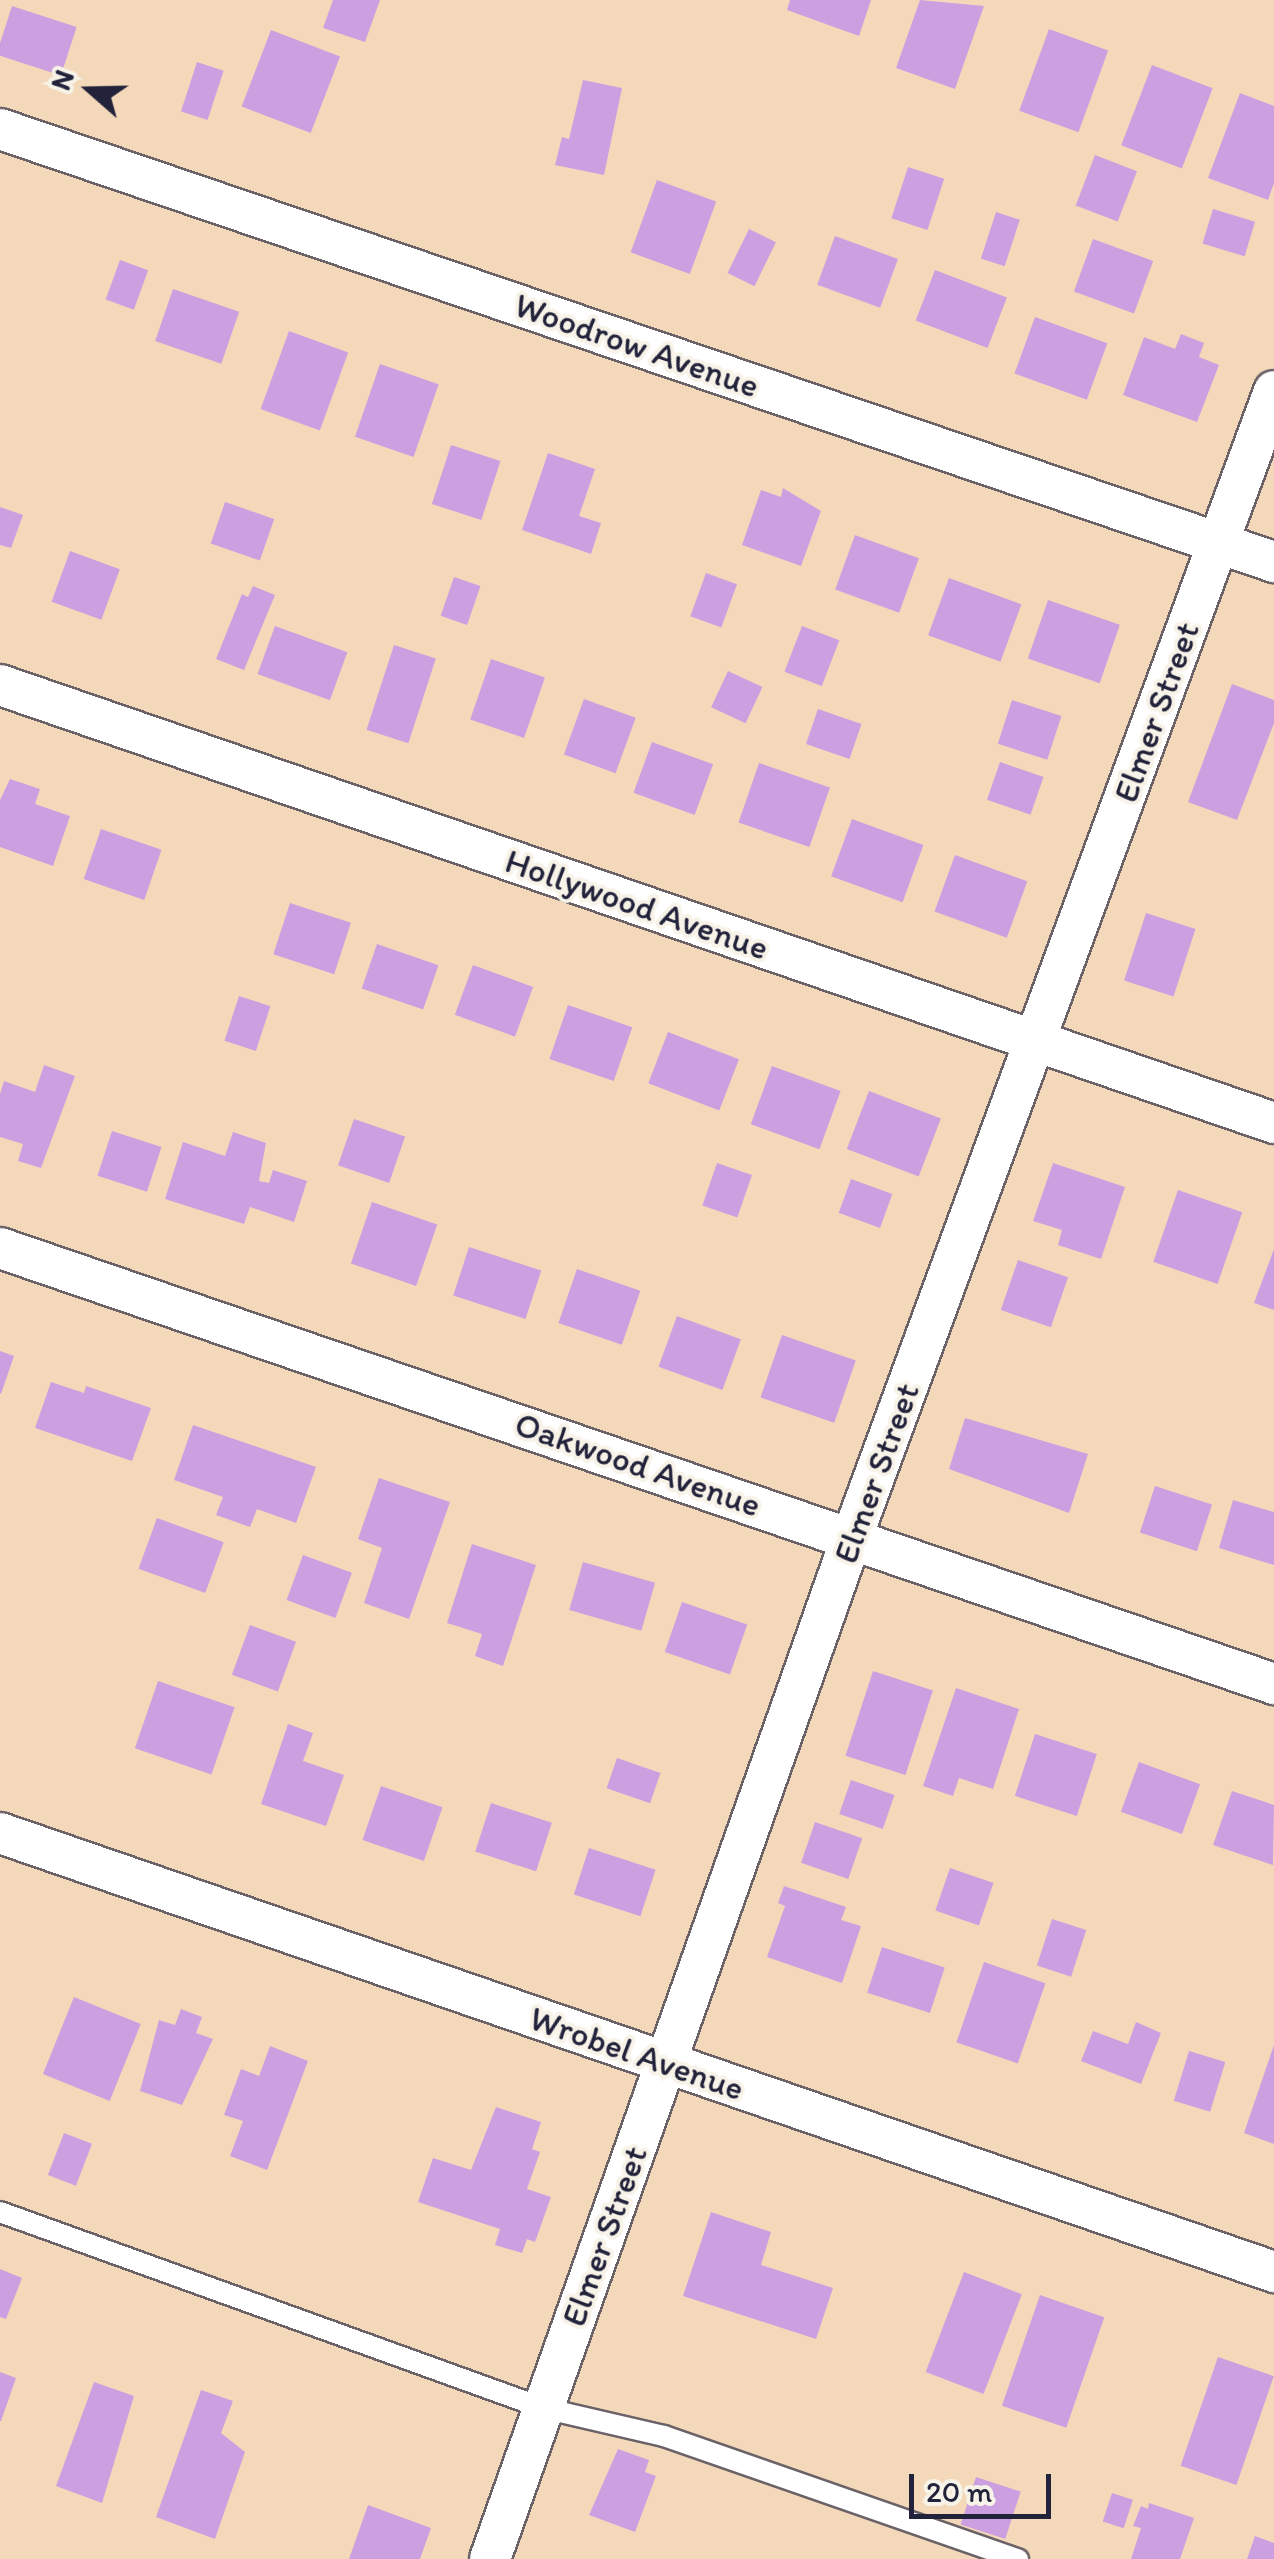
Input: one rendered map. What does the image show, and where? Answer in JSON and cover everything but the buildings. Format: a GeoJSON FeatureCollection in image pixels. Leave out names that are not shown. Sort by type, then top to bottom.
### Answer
{"type":"FeatureCollection","features":[{"type":"Feature","properties":{"kind":"street","name":"Woodrow Avenue"},"geometry":{"type":"LineString","coordinates":[[0,129],[1274,562]]}},
{"type":"Feature","properties":{"kind":"street","name":"Elmer Street"},"geometry":{"type":"LineString","coordinates":[[490,2559],[852,1537],[1274,390]]}},
{"type":"Feature","properties":{"kind":"street","name":"Hollywood Avenue"},"geometry":{"type":"LineString","coordinates":[[0,685],[1274,1123]]}},
{"type":"Feature","properties":{"kind":"street","name":"Oakwood Avenue"},"geometry":{"type":"LineString","coordinates":[[0,1248],[1274,1684]]}},
{"type":"Feature","properties":{"kind":"street","name":"Wrobel Avenue"},"geometry":{"type":"LineString","coordinates":[[0,1833],[1274,2272]]}},
{"type":"Feature","properties":{"kind":"lane"},"geometry":{"type":"LineString","coordinates":[[0,2212],[543,2408],[664,2436],[1018,2559]]}}]}
